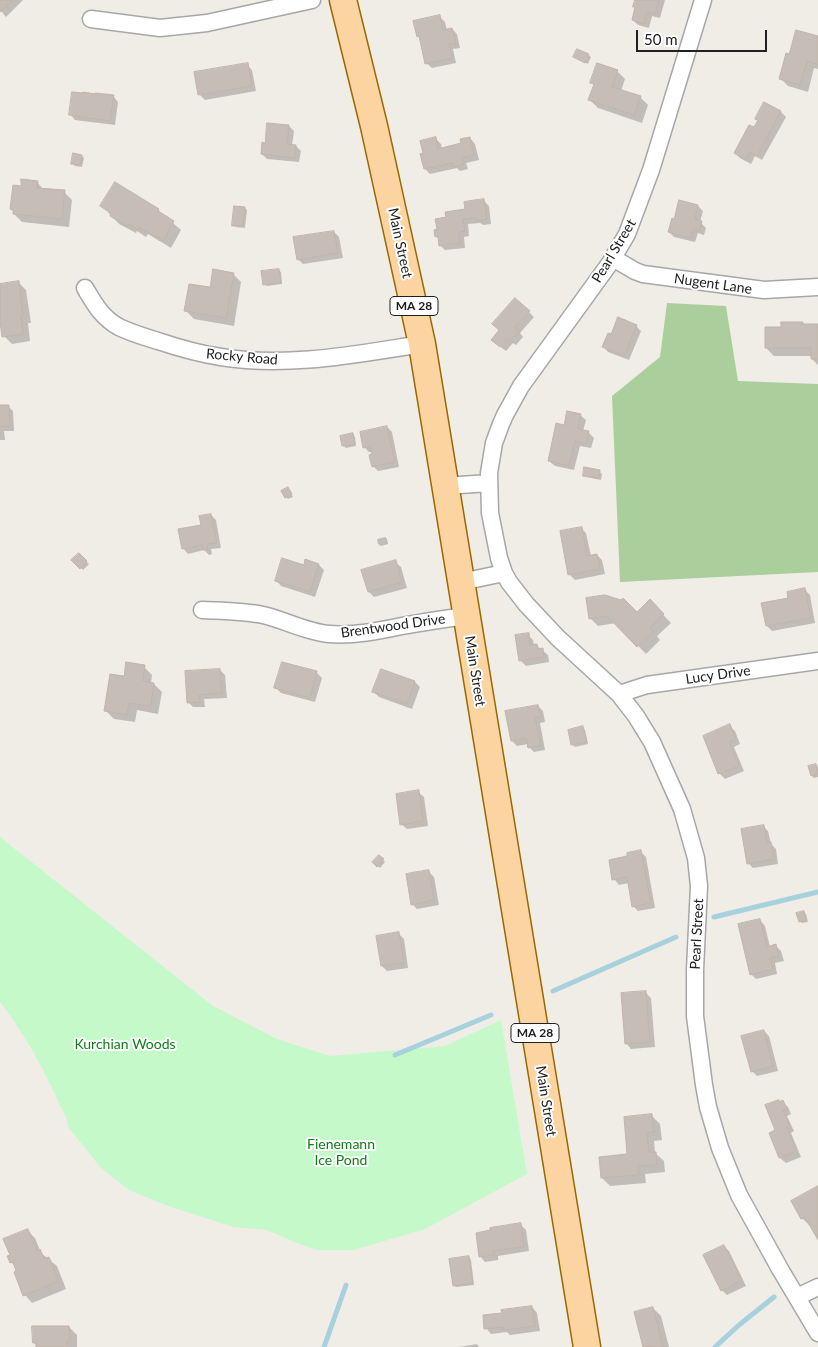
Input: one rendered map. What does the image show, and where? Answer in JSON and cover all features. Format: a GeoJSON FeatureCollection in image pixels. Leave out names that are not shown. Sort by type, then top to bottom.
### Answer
{"type":"FeatureCollection","features":[{"type":"Feature","properties":{"kind":"main road","name":"Main Street"},"geometry":{"type":"LineString","coordinates":[[343,0],[376,134],[422,344],[587,1347]]}},
{"type":"Feature","properties":{"kind":"street"},"geometry":{"type":"LineString","coordinates":[[91,19],[160,28],[208,23],[312,0]]}},
{"type":"Feature","properties":{"kind":"street","name":"Pearl Street"},"geometry":{"type":"LineString","coordinates":[[703,0],[651,170],[628,234],[613,258],[521,386],[505,415],[494,443],[488,483],[492,528],[504,573],[516,592],[558,638],[619,694],[645,729],[682,809],[696,858],[699,886],[695,1016],[704,1085],[715,1132],[739,1195],[818,1333]]}},
{"type":"Feature","properties":{"kind":"street","name":"Nugent Lane"},"geometry":{"type":"LineString","coordinates":[[613,258],[643,274],[737,288],[773,290],[818,287]]}},
{"type":"Feature","properties":{"kind":"street","name":"Rocky Road"},"geometry":{"type":"LineString","coordinates":[[84,288],[101,313],[112,324],[195,352],[221,357],[249,360],[304,360],[422,344]]}},
{"type":"Feature","properties":{"kind":"street"},"geometry":{"type":"LineString","coordinates":[[445,486],[488,483]]}},
{"type":"Feature","properties":{"kind":"street"},"geometry":{"type":"LineString","coordinates":[[461,582],[504,573]]}},
{"type":"Feature","properties":{"kind":"street","name":"Brentwood Drive"},"geometry":{"type":"LineString","coordinates":[[202,610],[232,611],[264,616],[313,632],[341,635],[466,616]]}},
{"type":"Feature","properties":{"kind":"street","name":"Lucy Drive"},"geometry":{"type":"LineString","coordinates":[[619,694],[647,685],[818,661]]}},
{"type":"Feature","properties":{"kind":"street"},"geometry":{"type":"LineString","coordinates":[[797,1297],[818,1287]]}},
{"type":"Feature","properties":{"kind":"green space"},"geometry":{"type":"Polygon","coordinates":[[[667,303],[726,306],[738,381],[818,384],[818,572],[620,582],[612,396],[660,357],[667,303]]]}},
{"type":"Feature","properties":{"kind":"green space"},"geometry":{"type":"Polygon","coordinates":[[[0,837],[213,1006],[277,1039],[330,1056],[445,1046],[501,1020],[527,1174],[425,1229],[354,1250],[316,1250],[267,1230],[233,1227],[168,1206],[129,1190],[101,1168],[68,1127],[67,1120],[53,1089],[37,1059],[20,1030],[0,1002],[0,837]]]}},
{"type":"Feature","properties":{"kind":"building"},"geometry":{"type":"Polygon","coordinates":[[[0,0],[13,0],[0,12],[0,0]]]}},
{"type":"Feature","properties":{"kind":"building"},"geometry":{"type":"Polygon","coordinates":[[[635,0],[659,0],[655,14],[647,12],[644,24],[632,20],[635,0]]]}},
{"type":"Feature","properties":{"kind":"building"},"geometry":{"type":"Polygon","coordinates":[[[440,15],[443,30],[452,28],[456,43],[449,44],[452,58],[425,64],[419,36],[417,37],[413,21],[440,15]]]}},
{"type":"Feature","properties":{"kind":"building"},"geometry":{"type":"Polygon","coordinates":[[[796,30],[818,36],[818,65],[807,61],[800,85],[779,79],[786,53],[789,54],[796,30]]]}},
{"type":"Feature","properties":{"kind":"building"},"geometry":{"type":"Polygon","coordinates":[[[577,49],[589,54],[585,63],[573,57],[577,49]]]}},
{"type":"Feature","properties":{"kind":"building"},"geometry":{"type":"Polygon","coordinates":[[[248,63],[252,86],[198,95],[194,72],[248,63]]]}},
{"type":"Feature","properties":{"kind":"building"},"geometry":{"type":"Polygon","coordinates":[[[597,63],[618,70],[612,87],[641,96],[634,115],[588,100],[594,84],[590,83],[597,63]]]}},
{"type":"Feature","properties":{"kind":"building"},"geometry":{"type":"Polygon","coordinates":[[[72,92],[114,95],[110,121],[69,115],[72,92]]]}},
{"type":"Feature","properties":{"kind":"building"},"geometry":{"type":"Polygon","coordinates":[[[764,102],[781,111],[757,156],[750,152],[745,160],[734,153],[749,125],[754,127],[758,120],[755,119],[764,102]]]}},
{"type":"Feature","properties":{"kind":"building"},"geometry":{"type":"Polygon","coordinates":[[[267,123],[289,125],[287,144],[296,145],[295,158],[261,154],[262,142],[265,143],[267,123]]]}},
{"type":"Feature","properties":{"kind":"building"},"geometry":{"type":"Polygon","coordinates":[[[436,137],[438,149],[461,143],[460,139],[470,137],[474,155],[462,158],[463,164],[454,167],[453,163],[424,169],[420,154],[423,153],[420,141],[436,137]]]}},
{"type":"Feature","properties":{"kind":"building"},"geometry":{"type":"Polygon","coordinates":[[[73,153],[82,155],[80,165],[71,164],[73,153]]]}},
{"type":"Feature","properties":{"kind":"building"},"geometry":{"type":"Polygon","coordinates":[[[21,179],[38,181],[37,188],[65,190],[62,219],[13,214],[13,210],[10,209],[13,185],[21,186],[21,179]]]}},
{"type":"Feature","properties":{"kind":"building"},"geometry":{"type":"Polygon","coordinates":[[[115,182],[159,209],[158,211],[174,221],[163,241],[139,227],[138,230],[129,224],[127,226],[110,216],[111,213],[100,206],[115,182]]]}},
{"type":"Feature","properties":{"kind":"building"},"geometry":{"type":"Polygon","coordinates":[[[484,199],[487,219],[477,221],[476,218],[463,219],[465,231],[459,232],[460,243],[439,246],[438,236],[435,237],[434,230],[437,229],[435,219],[446,217],[445,212],[465,209],[464,202],[484,199]]]}},
{"type":"Feature","properties":{"kind":"building"},"geometry":{"type":"Polygon","coordinates":[[[679,200],[698,205],[695,219],[702,221],[699,231],[693,229],[690,238],[668,232],[679,200]]]}},
{"type":"Feature","properties":{"kind":"building"},"geometry":{"type":"Polygon","coordinates":[[[234,206],[245,207],[243,226],[232,226],[234,206]]]}},
{"type":"Feature","properties":{"kind":"building"},"geometry":{"type":"Polygon","coordinates":[[[334,231],[338,253],[297,260],[293,237],[334,231]]]}},
{"type":"Feature","properties":{"kind":"building"},"geometry":{"type":"Polygon","coordinates":[[[213,269],[234,273],[226,318],[184,311],[189,284],[210,287],[213,269]]]}},
{"type":"Feature","properties":{"kind":"building"},"geometry":{"type":"Polygon","coordinates":[[[279,269],[281,282],[263,285],[261,271],[279,269]]]}},
{"type":"Feature","properties":{"kind":"building"},"geometry":{"type":"Polygon","coordinates":[[[19,281],[23,334],[2,337],[0,284],[19,281]]]}},
{"type":"Feature","properties":{"kind":"building"},"geometry":{"type":"Polygon","coordinates":[[[515,298],[530,311],[515,327],[519,331],[510,341],[507,339],[500,347],[491,340],[499,330],[492,324],[515,298]]]}},
{"type":"Feature","properties":{"kind":"building"},"geometry":{"type":"Polygon","coordinates":[[[618,317],[637,325],[624,356],[602,347],[608,333],[611,334],[618,317]]]}},
{"type":"Feature","properties":{"kind":"building"},"geometry":{"type":"Polygon","coordinates":[[[781,322],[818,324],[818,359],[811,359],[811,348],[765,348],[765,327],[781,327],[781,322]]]}},
{"type":"Feature","properties":{"kind":"building"},"geometry":{"type":"Polygon","coordinates":[[[0,405],[9,405],[10,426],[0,427],[0,405]]]}},
{"type":"Feature","properties":{"kind":"building"},"geometry":{"type":"Polygon","coordinates":[[[567,411],[581,414],[578,429],[589,431],[586,444],[575,441],[569,466],[548,461],[556,423],[564,425],[567,411]]]}},
{"type":"Feature","properties":{"kind":"building"},"geometry":{"type":"Polygon","coordinates":[[[387,426],[395,462],[372,467],[369,455],[372,454],[370,446],[363,448],[360,432],[387,426]]]}},
{"type":"Feature","properties":{"kind":"building"},"geometry":{"type":"Polygon","coordinates":[[[353,433],[355,444],[342,446],[340,436],[353,433]]]}},
{"type":"Feature","properties":{"kind":"building"},"geometry":{"type":"Polygon","coordinates":[[[584,467],[600,470],[599,478],[583,476],[584,467]]]}},
{"type":"Feature","properties":{"kind":"building"},"geometry":{"type":"Polygon","coordinates":[[[288,487],[292,494],[285,498],[281,491],[288,487]]]}},
{"type":"Feature","properties":{"kind":"building"},"geometry":{"type":"Polygon","coordinates":[[[211,514],[217,543],[207,544],[208,549],[203,550],[202,545],[182,549],[178,529],[201,525],[199,516],[211,514]]]}},
{"type":"Feature","properties":{"kind":"building"},"geometry":{"type":"Polygon","coordinates":[[[582,527],[587,556],[597,554],[600,569],[568,575],[560,531],[582,527]]]}},
{"type":"Feature","properties":{"kind":"building"},"geometry":{"type":"Polygon","coordinates":[[[79,553],[87,561],[80,569],[71,560],[79,553]]]}},
{"type":"Feature","properties":{"kind":"building"},"geometry":{"type":"Polygon","coordinates":[[[282,558],[304,565],[305,559],[319,564],[310,592],[275,581],[282,558]]]}},
{"type":"Feature","properties":{"kind":"building"},"geometry":{"type":"Polygon","coordinates":[[[396,560],[402,582],[368,592],[361,570],[396,560]]]}},
{"type":"Feature","properties":{"kind":"building"},"geometry":{"type":"Polygon","coordinates":[[[805,588],[811,618],[766,626],[761,603],[788,598],[787,592],[805,588]]]}},
{"type":"Feature","properties":{"kind":"building"},"geometry":{"type":"Polygon","coordinates":[[[605,595],[621,600],[623,598],[637,612],[650,599],[664,614],[650,628],[654,631],[637,647],[607,616],[589,619],[586,598],[605,595]]]}},
{"type":"Feature","properties":{"kind":"building"},"geometry":{"type":"Polygon","coordinates":[[[529,633],[530,645],[537,644],[538,649],[543,648],[544,657],[519,661],[515,635],[529,633]]]}},
{"type":"Feature","properties":{"kind":"building"},"geometry":{"type":"Polygon","coordinates":[[[126,662],[145,665],[143,681],[154,683],[151,706],[129,703],[127,715],[104,711],[110,674],[124,676],[126,662]]]}},
{"type":"Feature","properties":{"kind":"building"},"geometry":{"type":"Polygon","coordinates":[[[282,662],[317,671],[310,698],[274,688],[282,662]]]}},
{"type":"Feature","properties":{"kind":"building"},"geometry":{"type":"Polygon","coordinates":[[[220,669],[222,693],[199,695],[200,702],[187,703],[185,671],[220,669]]]}},
{"type":"Feature","properties":{"kind":"building"},"geometry":{"type":"Polygon","coordinates":[[[381,669],[415,681],[407,704],[372,692],[381,669]]]}},
{"type":"Feature","properties":{"kind":"building"},"geometry":{"type":"Polygon","coordinates":[[[538,705],[541,717],[535,718],[541,745],[528,748],[526,738],[511,741],[505,711],[538,705]]]}},
{"type":"Feature","properties":{"kind":"building"},"geometry":{"type":"Polygon","coordinates":[[[730,724],[736,739],[729,742],[739,766],[718,774],[703,736],[730,724]]]}},
{"type":"Feature","properties":{"kind":"building"},"geometry":{"type":"Polygon","coordinates":[[[583,726],[587,742],[571,745],[568,730],[583,726]]]}},
{"type":"Feature","properties":{"kind":"building"},"geometry":{"type":"Polygon","coordinates":[[[816,764],[818,774],[811,776],[808,766],[816,764]]]}},
{"type":"Feature","properties":{"kind":"building"},"geometry":{"type":"Polygon","coordinates":[[[419,790],[423,821],[400,825],[396,794],[419,790]]]}},
{"type":"Feature","properties":{"kind":"building"},"geometry":{"type":"Polygon","coordinates":[[[764,825],[767,843],[771,842],[774,859],[747,864],[741,829],[764,825]]]}},
{"type":"Feature","properties":{"kind":"building"},"geometry":{"type":"Polygon","coordinates":[[[641,850],[651,903],[632,907],[627,877],[612,880],[609,860],[627,856],[627,853],[641,850]]]}},
{"type":"Feature","properties":{"kind":"building"},"geometry":{"type":"Polygon","coordinates":[[[379,855],[384,859],[377,867],[372,862],[379,855]]]}},
{"type":"Feature","properties":{"kind":"building"},"geometry":{"type":"Polygon","coordinates":[[[429,870],[434,900],[411,905],[406,874],[429,870]]]}},
{"type":"Feature","properties":{"kind":"building"},"geometry":{"type":"Polygon","coordinates":[[[804,911],[806,920],[799,922],[796,913],[804,911]]]}},
{"type":"Feature","properties":{"kind":"building"},"geometry":{"type":"Polygon","coordinates":[[[760,919],[767,947],[776,944],[779,956],[770,958],[773,969],[750,975],[738,924],[760,919]]]}},
{"type":"Feature","properties":{"kind":"building"},"geometry":{"type":"Polygon","coordinates":[[[399,932],[404,963],[381,966],[376,936],[399,932]]]}},
{"type":"Feature","properties":{"kind":"building"},"geometry":{"type":"Polygon","coordinates":[[[646,991],[650,1042],[625,1044],[621,993],[646,991]]]}},
{"type":"Feature","properties":{"kind":"building"},"geometry":{"type":"Polygon","coordinates":[[[764,1030],[773,1066],[751,1072],[741,1036],[764,1030]]]}},
{"type":"Feature","properties":{"kind":"building"},"geometry":{"type":"Polygon","coordinates":[[[779,1100],[779,1102],[783,1100],[787,1109],[783,1111],[790,1126],[787,1127],[796,1151],[779,1158],[769,1133],[775,1130],[765,1105],[779,1100]]]}},
{"type":"Feature","properties":{"kind":"building"},"geometry":{"type":"Polygon","coordinates":[[[652,1114],[654,1132],[647,1133],[649,1152],[656,1152],[657,1165],[638,1166],[639,1175],[601,1178],[599,1157],[627,1154],[624,1117],[652,1114]]]}},
{"type":"Feature","properties":{"kind":"building"},"geometry":{"type":"Polygon","coordinates":[[[818,1186],[818,1240],[805,1217],[801,1219],[791,1201],[818,1186]]]}},
{"type":"Feature","properties":{"kind":"building"},"geometry":{"type":"Polygon","coordinates":[[[521,1223],[524,1247],[493,1251],[494,1255],[479,1257],[476,1233],[490,1230],[490,1228],[521,1223]]]}},
{"type":"Feature","properties":{"kind":"building"},"geometry":{"type":"Polygon","coordinates":[[[28,1229],[37,1251],[40,1249],[44,1259],[49,1257],[59,1281],[23,1296],[14,1272],[16,1271],[13,1262],[10,1263],[7,1256],[10,1255],[3,1239],[28,1229]]]}},
{"type":"Feature","properties":{"kind":"building"},"geometry":{"type":"Polygon","coordinates":[[[724,1245],[742,1280],[721,1291],[703,1255],[724,1245]]]}},
{"type":"Feature","properties":{"kind":"building"},"geometry":{"type":"Polygon","coordinates":[[[469,1256],[473,1283],[453,1286],[449,1259],[469,1256]]]}},
{"type":"Feature","properties":{"kind":"building"},"geometry":{"type":"Polygon","coordinates":[[[532,1306],[535,1326],[504,1330],[503,1327],[484,1329],[483,1315],[502,1313],[501,1310],[532,1306]]]}},
{"type":"Feature","properties":{"kind":"building"},"geometry":{"type":"Polygon","coordinates":[[[653,1307],[663,1347],[643,1347],[634,1312],[653,1307]]]}},
{"type":"Feature","properties":{"kind":"building"},"geometry":{"type":"Polygon","coordinates":[[[32,1326],[69,1326],[70,1340],[67,1340],[67,1347],[36,1347],[36,1343],[33,1343],[32,1326]]]}},
{"type":"Feature","properties":{"kind":"waterway"},"geometry":{"type":"LineString","coordinates":[[714,917],[818,892]]}},
{"type":"Feature","properties":{"kind":"waterway"},"geometry":{"type":"LineString","coordinates":[[553,991],[676,937]]}},
{"type":"Feature","properties":{"kind":"waterway"},"geometry":{"type":"LineString","coordinates":[[395,1055],[491,1015]]}},
{"type":"Feature","properties":{"kind":"waterway"},"geometry":{"type":"LineString","coordinates":[[324,1347],[346,1285]]}},
{"type":"Feature","properties":{"kind":"waterway"},"geometry":{"type":"LineString","coordinates":[[715,1347],[774,1297]]}},
{"type":"Feature","properties":{"kind":"park label","name":"Kurchian Woods"},"geometry":{"type":"Point","coordinates":[125,1044]}},
{"type":"Feature","properties":{"kind":"park label","name":"Fienemann Ice Pond"},"geometry":{"type":"Point","coordinates":[341,1152]}}]}
